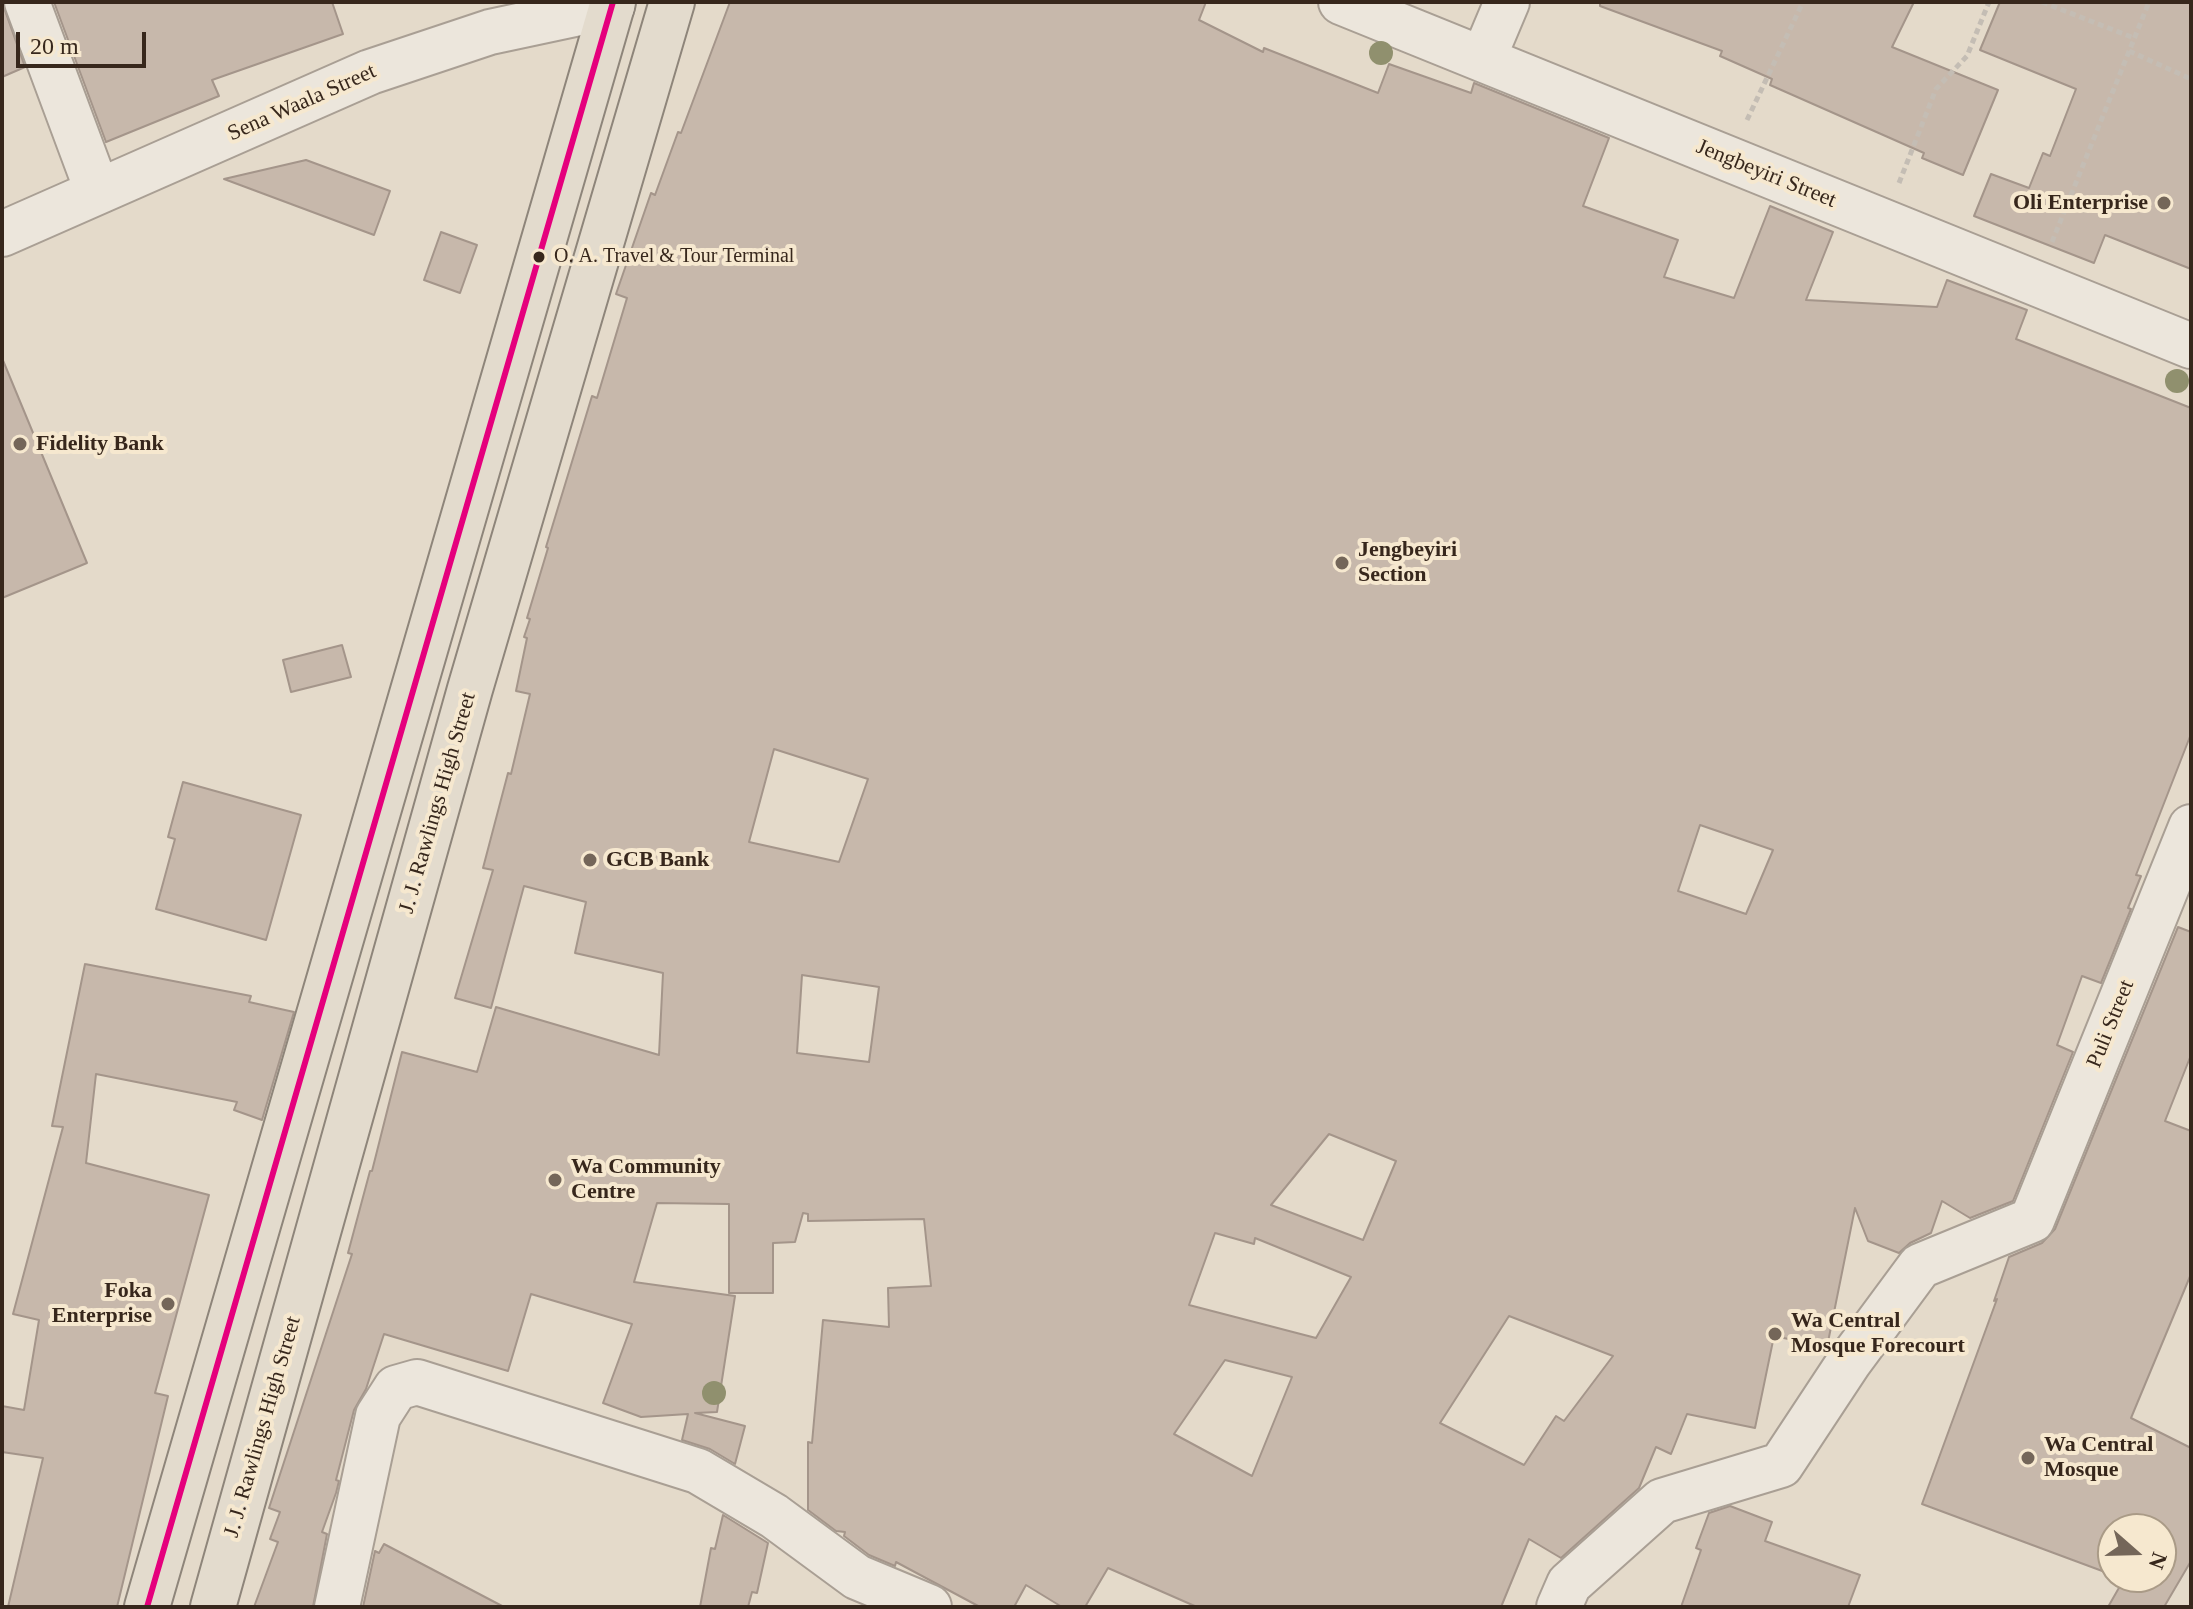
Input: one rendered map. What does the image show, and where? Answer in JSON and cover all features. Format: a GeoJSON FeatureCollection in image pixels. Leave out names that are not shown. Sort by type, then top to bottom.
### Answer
{"type":"FeatureCollection","features":[{"type":"Feature","properties":{"kind":"main road","name":"J. J. Rawlings High Street"},"geometry":{"type":"LineString","coordinates":[[213,1607],[465,704],[672,2]]}},
{"type":"Feature","properties":{"kind":"main road"},"geometry":{"type":"LineString","coordinates":[[147,1607],[613,4]]}},
{"type":"Feature","properties":{"kind":"street"},"geometry":{"type":"LineString","coordinates":[[27,2],[97,190]]}},
{"type":"Feature","properties":{"kind":"street","name":"Jengbeyiri Street"},"geometry":{"type":"LineString","coordinates":[[1341,2],[2191,346]]}},
{"type":"Feature","properties":{"kind":"street"},"geometry":{"type":"LineString","coordinates":[[1483,59],[1507,2]]}},
{"type":"Feature","properties":{"kind":"street","name":"Sena Waala Street"},"geometry":{"type":"LineString","coordinates":[[2,234],[370,72],[490,32],[613,4]]}},
{"type":"Feature","properties":{"kind":"street","name":"Puli Street"},"geometry":{"type":"LineString","coordinates":[[1559,1607],[1569,1584],[1662,1501],[1781,1465],[1849,1362],[1920,1266],[2032,1220],[2191,827]]}},
{"type":"Feature","properties":{"kind":"street"},"geometry":{"type":"LineString","coordinates":[[337,1607],[378,1416],[396,1388],[417,1382],[698,1471],[774,1516],[857,1577],[929,1607]]}},
{"type":"Feature","properties":{"kind":"path"},"geometry":{"type":"LineString","coordinates":[[1728,158],[1803,2]]}},
{"type":"Feature","properties":{"kind":"path"},"geometry":{"type":"LineString","coordinates":[[1884,221],[1936,89],[1967,56],[1989,2]]}},
{"type":"Feature","properties":{"kind":"path"},"geometry":{"type":"LineString","coordinates":[[2042,2],[2134,38]]}},
{"type":"Feature","properties":{"kind":"path"},"geometry":{"type":"LineString","coordinates":[[2036,283],[2149,2]]}},
{"type":"Feature","properties":{"kind":"path"},"geometry":{"type":"LineString","coordinates":[[2129,51],[2191,79]]}},
{"type":"Feature","properties":{"kind":"building"},"geometry":{"type":"Polygon","coordinates":[[[2,2],[25,67],[2,77],[2,2]]]}},
{"type":"Feature","properties":{"kind":"building"},"geometry":{"type":"Polygon","coordinates":[[[54,2],[332,2],[343,34],[212,80],[219,96],[106,142],[54,2]]]}},
{"type":"Feature","properties":{"kind":"building"},"geometry":{"type":"Polygon","coordinates":[[[730,2],[1206,2],[1199,20],[1263,52],[1264,48],[1378,93],[1389,64],[1471,93],[1474,83],[1609,138],[1583,206],[1678,240],[1664,277],[1734,298],[1770,206],[1833,232],[1806,300],[1937,307],[1947,280],[2027,310],[2016,339],[2191,408],[2191,734],[2136,875],[2141,876],[2128,908],[2131,909],[2101,983],[2082,976],[2057,1045],[2073,1052],[2013,1201],[1970,1218],[1942,1201],[1931,1233],[1910,1243],[1899,1253],[1868,1241],[1855,1208],[1827,1347],[1774,1336],[1755,1428],[1687,1414],[1671,1454],[1656,1447],[1639,1488],[1561,1558],[1529,1539],[1501,1607],[1197,1607],[1108,1568],[1085,1607],[1062,1607],[1026,1585],[1014,1607],[980,1607],[896,1562],[895,1566],[869,1555],[844,1536],[845,1532],[836,1531],[808,1510],[808,1442],[812,1443],[823,1320],[889,1327],[888,1288],[931,1286],[924,1219],[808,1221],[808,1214],[803,1213],[795,1242],[773,1243],[773,1293],[729,1293],[729,1204],[657,1203],[634,1282],[735,1296],[717,1412],[695,1413],[745,1426],[735,1464],[710,1449],[682,1440],[688,1414],[641,1417],[603,1403],[632,1324],[531,1294],[508,1371],[384,1334],[366,1389],[354,1410],[336,1480],[339,1481],[336,1493],[322,1532],[327,1534],[313,1607],[254,1607],[278,1542],[270,1539],[280,1512],[269,1508],[352,1254],[348,1253],[402,1052],[477,1072],[496,1007],[659,1055],[663,973],[575,953],[586,902],[524,886],[491,1008],[455,998],[493,870],[483,868],[508,773],[511,774],[530,694],[516,691],[527,638],[524,637],[530,619],[527,618],[592,396],[597,398],[627,298],[616,294],[651,193],[655,195],[678,132],[681,133],[730,2]],[[774,749],[749,842],[839,862],[868,779],[774,749]],[[1700,825],[1678,891],[1746,914],[1773,850],[1700,825]],[[802,975],[797,1053],[869,1062],[879,987],[802,975]],[[1329,1134],[1271,1205],[1363,1240],[1396,1161],[1329,1134]],[[1215,1233],[1189,1305],[1316,1338],[1351,1277],[1255,1238],[1254,1244],[1215,1233]],[[1509,1316],[1440,1423],[1524,1465],[1556,1416],[1564,1421],[1613,1356],[1509,1316]],[[1225,1360],[1174,1434],[1252,1476],[1292,1377],[1225,1360]]]}},
{"type":"Feature","properties":{"kind":"building"},"geometry":{"type":"Polygon","coordinates":[[[1600,2],[1914,2],[1892,47],[1998,90],[1963,175],[1922,158],[1924,153],[1770,85],[1772,79],[1720,56],[1722,51],[1600,6],[1600,2]]]}},
{"type":"Feature","properties":{"kind":"building"},"geometry":{"type":"Polygon","coordinates":[[[2000,2],[2191,2],[2191,269],[2105,235],[2094,263],[1974,216],[1991,174],[2029,188],[2043,153],[2050,156],[2076,89],[1980,50],[2000,2]]]}},
{"type":"Feature","properties":{"kind":"building"},"geometry":{"type":"Polygon","coordinates":[[[306,160],[390,191],[374,235],[224,179],[306,160]]]}},
{"type":"Feature","properties":{"kind":"building"},"geometry":{"type":"Polygon","coordinates":[[[441,232],[477,245],[460,293],[424,280],[441,232]]]}},
{"type":"Feature","properties":{"kind":"building","name":"Fidelity Bank"},"geometry":{"type":"Polygon","coordinates":[[[2,358],[87,563],[2,598],[2,358]]]}},
{"type":"Feature","properties":{"kind":"building"},"geometry":{"type":"Polygon","coordinates":[[[342,645],[351,677],[291,692],[283,660],[342,645]]]}},
{"type":"Feature","properties":{"kind":"building"},"geometry":{"type":"Polygon","coordinates":[[[183,782],[301,815],[266,940],[156,909],[175,839],[168,837],[183,782]]]}},
{"type":"Feature","properties":{"kind":"building"},"geometry":{"type":"Polygon","coordinates":[[[2178,927],[2191,932],[2191,1055],[2165,1121],[2191,1131],[2191,1274],[2131,1418],[2191,1448],[2191,1561],[2177,1585],[2177,1513],[2097,1513],[2097,1569],[1922,1504],[1997,1299],[1994,1301],[2009,1257],[2042,1243],[2055,1229],[2178,927]]]}},
{"type":"Feature","properties":{"kind":"building"},"geometry":{"type":"Polygon","coordinates":[[[85,964],[251,996],[249,1002],[294,1012],[262,1120],[234,1110],[237,1102],[96,1074],[86,1163],[209,1195],[155,1393],[168,1396],[117,1607],[8,1607],[43,1458],[2,1452],[2,1406],[24,1410],[39,1320],[13,1314],[63,1127],[52,1126],[85,964]]]}},
{"type":"Feature","properties":{"kind":"building"},"geometry":{"type":"Polygon","coordinates":[[[1730,1506],[1772,1522],[1765,1541],[1860,1575],[1848,1607],[1681,1607],[1701,1550],[1696,1548],[1709,1513],[1730,1506]]]}},
{"type":"Feature","properties":{"kind":"building"},"geometry":{"type":"Polygon","coordinates":[[[723,1515],[768,1543],[757,1593],[752,1592],[748,1607],[700,1607],[711,1548],[715,1549],[723,1515]]]}},
{"type":"Feature","properties":{"kind":"building"},"geometry":{"type":"Polygon","coordinates":[[[384,1544],[504,1607],[363,1607],[375,1551],[379,1553],[384,1544]]]}},
{"type":"Feature","properties":{"kind":"building"},"geometry":{"type":"Polygon","coordinates":[[[2116,1593],[2172,1593],[2164,1607],[2108,1607],[2116,1593]]]}},
{"type":"Feature","properties":{"kind":"transit line"},"geometry":{"type":"LineString","coordinates":[[147,1607],[613,2]]}},
{"type":"Feature","properties":{"kind":"place","name":"Oli Enterprise"},"geometry":{"type":"Point","coordinates":[2164,203]}},
{"type":"Feature","properties":{"kind":"place","name":"O. A. Travel & Tour Terminal"},"geometry":{"type":"Point","coordinates":[539,257]}},
{"type":"Feature","properties":{"kind":"place","name":"Fidelity Bank"},"geometry":{"type":"Point","coordinates":[20,444]}},
{"type":"Feature","properties":{"kind":"place","name":"Jengbeyiri Section"},"geometry":{"type":"Point","coordinates":[1342,563]}},
{"type":"Feature","properties":{"kind":"place","name":"GCB Bank"},"geometry":{"type":"Point","coordinates":[590,860]}},
{"type":"Feature","properties":{"kind":"place","name":"Wa Community Centre"},"geometry":{"type":"Point","coordinates":[555,1180]}},
{"type":"Feature","properties":{"kind":"place","name":"Foka Enterprise"},"geometry":{"type":"Point","coordinates":[168,1304]}},
{"type":"Feature","properties":{"kind":"place","name":"Wa Central Mosque Forecourt"},"geometry":{"type":"Point","coordinates":[1775,1334]}},
{"type":"Feature","properties":{"kind":"place","name":"Wa Central Mosque"},"geometry":{"type":"Point","coordinates":[2028,1458]}}]}
